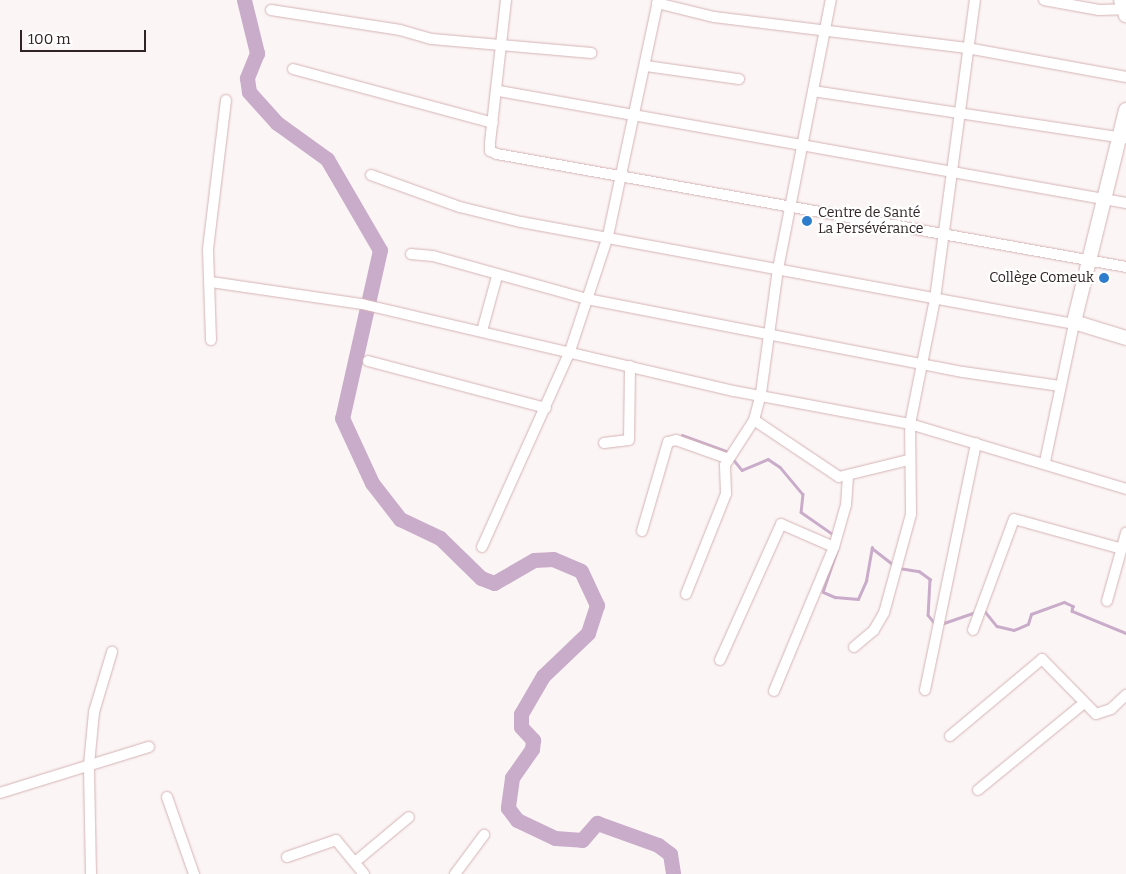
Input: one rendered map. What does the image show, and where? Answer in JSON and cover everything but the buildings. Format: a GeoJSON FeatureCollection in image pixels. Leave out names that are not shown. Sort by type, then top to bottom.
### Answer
{"type":"FeatureCollection","features":[{"type":"Feature","properties":{"kind":"main road"},"geometry":{"type":"LineString","coordinates":[[1126,110],[1123,138],[1104,199],[1074,324],[1126,338]]}},
{"type":"Feature","properties":{"kind":"street"},"geometry":{"type":"LineString","coordinates":[[506,0],[499,91],[490,151],[497,154],[941,236],[1126,267]]}},
{"type":"Feature","properties":{"kind":"street"},"geometry":{"type":"LineString","coordinates":[[686,594],[726,494],[724,470],[754,420],[761,393],[778,269],[803,148],[830,0]]}},
{"type":"Feature","properties":{"kind":"street"},"geometry":{"type":"LineString","coordinates":[[854,647],[874,630],[884,613],[894,564],[904,549],[912,488],[908,460],[910,424],[934,299],[941,236],[975,0]]}},
{"type":"Feature","properties":{"kind":"street"},"geometry":{"type":"LineString","coordinates":[[1044,0],[1099,10],[1123,8]]}},
{"type":"Feature","properties":{"kind":"street"},"geometry":{"type":"LineString","coordinates":[[482,547],[570,351],[608,236],[646,66],[658,1],[691,13],[967,48],[1126,77]]}},
{"type":"Feature","properties":{"kind":"street"},"geometry":{"type":"LineString","coordinates":[[271,10],[400,30],[432,39],[591,53]]}},
{"type":"Feature","properties":{"kind":"street"},"geometry":{"type":"LineString","coordinates":[[646,66],[739,79]]}},
{"type":"Feature","properties":{"kind":"street"},"geometry":{"type":"LineString","coordinates":[[293,68],[493,123]]}},
{"type":"Feature","properties":{"kind":"street"},"geometry":{"type":"LineString","coordinates":[[499,91],[636,113],[803,148],[1126,203]]}},
{"type":"Feature","properties":{"kind":"street"},"geometry":{"type":"LineString","coordinates":[[813,91],[1123,138]]}},
{"type":"Feature","properties":{"kind":"street"},"geometry":{"type":"LineString","coordinates":[[211,340],[210,282],[207,279],[208,249],[226,100]]}},
{"type":"Feature","properties":{"kind":"street"},"geometry":{"type":"LineString","coordinates":[[371,175],[471,210],[1074,324],[1044,462]]}},
{"type":"Feature","properties":{"kind":"street"},"geometry":{"type":"LineString","coordinates":[[411,254],[433,256],[497,276],[587,299],[768,335],[921,361],[963,372],[1060,386]]}},
{"type":"Feature","properties":{"kind":"street"},"geometry":{"type":"LineString","coordinates":[[482,331],[497,276]]}},
{"type":"Feature","properties":{"kind":"street"},"geometry":{"type":"LineString","coordinates":[[210,282],[362,304],[570,351],[734,391],[761,393],[910,424],[1044,462],[1126,489]]}},
{"type":"Feature","properties":{"kind":"street"},"geometry":{"type":"LineString","coordinates":[[368,361],[546,408]]}},
{"type":"Feature","properties":{"kind":"street"},"geometry":{"type":"LineString","coordinates":[[604,443],[629,440],[630,366]]}},
{"type":"Feature","properties":{"kind":"street"},"geometry":{"type":"LineString","coordinates":[[754,420],[819,468],[848,477],[908,460]]}},
{"type":"Feature","properties":{"kind":"street"},"geometry":{"type":"LineString","coordinates":[[642,531],[668,442],[676,440],[729,459]]}},
{"type":"Feature","properties":{"kind":"street"},"geometry":{"type":"LineString","coordinates":[[925,690],[976,443]]}},
{"type":"Feature","properties":{"kind":"street"},"geometry":{"type":"LineString","coordinates":[[774,691],[834,547],[846,505],[848,477]]}},
{"type":"Feature","properties":{"kind":"street"},"geometry":{"type":"LineString","coordinates":[[973,630],[1014,519],[1122,549]]}},
{"type":"Feature","properties":{"kind":"street"},"geometry":{"type":"LineString","coordinates":[[720,660],[781,524],[834,547]]}},
{"type":"Feature","properties":{"kind":"street"},"geometry":{"type":"LineString","coordinates":[[1107,601],[1126,533]]}},
{"type":"Feature","properties":{"kind":"street"},"geometry":{"type":"LineString","coordinates":[[91,874],[89,765],[94,712],[112,652]]}},
{"type":"Feature","properties":{"kind":"street"},"geometry":{"type":"LineString","coordinates":[[950,736],[1042,659],[1090,710],[1103,713],[1126,695]]}},
{"type":"Feature","properties":{"kind":"street"},"geometry":{"type":"LineString","coordinates":[[978,790],[1084,703]]}},
{"type":"Feature","properties":{"kind":"street"},"geometry":{"type":"LineString","coordinates":[[0,793],[149,747]]}},
{"type":"Feature","properties":{"kind":"street"},"geometry":{"type":"LineString","coordinates":[[167,797],[194,874]]}},
{"type":"Feature","properties":{"kind":"street"},"geometry":{"type":"LineString","coordinates":[[355,862],[409,817]]}},
{"type":"Feature","properties":{"kind":"street"},"geometry":{"type":"LineString","coordinates":[[455,874],[484,835]]}},
{"type":"Feature","properties":{"kind":"street"},"geometry":{"type":"LineString","coordinates":[[287,857],[332,840],[340,843],[364,874]]}},
{"type":"Feature","properties":{"kind":"waterway"},"geometry":{"type":"LineString","coordinates":[[244,0],[257,53],[247,78],[249,92],[277,123],[327,159],[380,250],[342,418],[372,483],[400,519],[440,538],[481,578],[494,583],[534,560],[553,559],[581,571],[597,605],[588,633],[543,676],[521,714],[521,727],[533,740],[532,749],[512,778],[508,808],[517,820],[555,838],[582,840],[597,823],[658,845],[670,854],[673,874]]}},
{"type":"Feature","properties":{"kind":"waterway"},"geometry":{"type":"LineString","coordinates":[[682,435],[729,452]]}},
{"type":"Feature","properties":{"kind":"waterway"},"geometry":{"type":"LineString","coordinates":[[733,459],[742,470],[768,459],[780,467],[803,494],[801,512],[834,535]]}},
{"type":"Feature","properties":{"kind":"waterway"},"geometry":{"type":"LineString","coordinates":[[838,548],[823,592],[835,597],[858,599],[866,581],[872,548],[894,565]]}},
{"type":"Feature","properties":{"kind":"waterway"},"geometry":{"type":"LineString","coordinates":[[899,568],[919,571],[930,579],[928,615],[936,625]]}},
{"type":"Feature","properties":{"kind":"waterway"},"geometry":{"type":"LineString","coordinates":[[983,609],[997,626],[1014,630],[1028,624],[1031,614],[1064,602],[1073,606],[1072,611],[1126,633]]}},
{"type":"Feature","properties":{"kind":"waterway"},"geometry":{"type":"LineString","coordinates":[[941,624],[976,612]]}},
{"type":"Feature","properties":{"kind":"place","name":"Centre de Santé La Persévérance"},"geometry":{"type":"Point","coordinates":[807,221]}},
{"type":"Feature","properties":{"kind":"place","name":"Collège Comeuk"},"geometry":{"type":"Point","coordinates":[1104,278]}}]}
